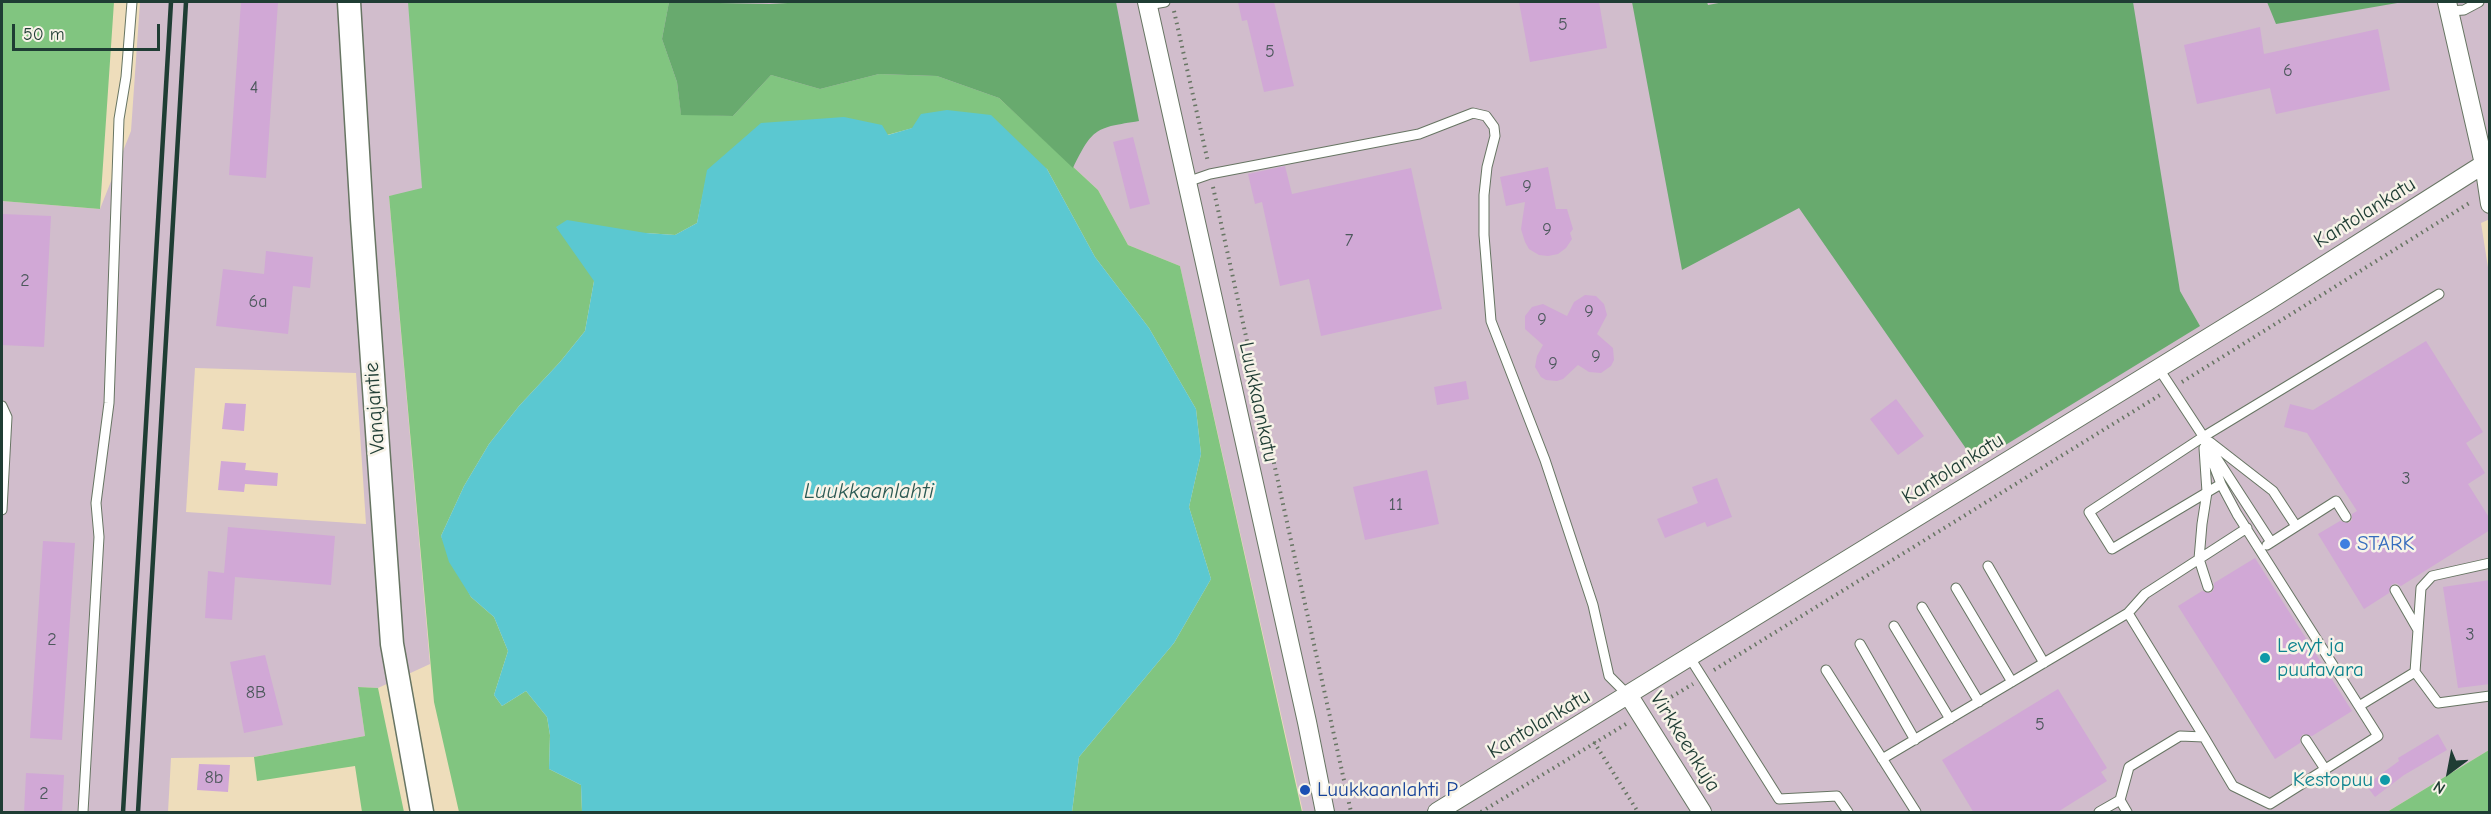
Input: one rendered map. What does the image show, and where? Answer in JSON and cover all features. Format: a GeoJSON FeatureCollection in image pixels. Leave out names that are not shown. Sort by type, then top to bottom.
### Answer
{"type":"FeatureCollection","features":[{"type":"Feature","properties":{"kind":"street","name":"Vanajantie"},"geometry":{"type":"LineString","coordinates":[[349,2],[392,644],[422,813]]}},
{"type":"Feature","properties":{"kind":"street","name":"Luukkaankatu"},"geometry":{"type":"LineString","coordinates":[[1153,3],[1187,182],[1307,722],[1324,813]]}},
{"type":"Feature","properties":{"kind":"street"},"geometry":{"type":"LineString","coordinates":[[2448,6],[2487,162],[2489,197]]}},
{"type":"Feature","properties":{"kind":"street","name":"Kantolankatu"},"geometry":{"type":"LineString","coordinates":[[1437,813],[2159,369],[2487,162]]}},
{"type":"Feature","properties":{"kind":"street","name":"Virkkeenkuja"},"geometry":{"type":"LineString","coordinates":[[1629,696],[1702,813]]}},
{"type":"Feature","properties":{"kind":"lane"},"geometry":{"type":"LineString","coordinates":[[83,813],[99,537],[96,503],[109,403],[119,119],[126,77],[132,2]]}},
{"type":"Feature","properties":{"kind":"lane"},"geometry":{"type":"LineString","coordinates":[[2448,6],[2464,10],[2479,2]]}},
{"type":"Feature","properties":{"kind":"lane"},"geometry":{"type":"LineString","coordinates":[[1187,182],[1210,174],[1419,134],[1473,113],[1486,116],[1494,127],[1495,136],[1487,166],[1484,195],[1484,235],[1491,321],[1545,460],[1593,605],[1610,676],[1629,696]]}},
{"type":"Feature","properties":{"kind":"lane"},"geometry":{"type":"LineString","coordinates":[[2221,484],[2112,549],[2089,512],[2203,436],[2439,294]]}},
{"type":"Feature","properties":{"kind":"lane"},"geometry":{"type":"LineString","coordinates":[[2159,369],[2271,542]]}},
{"type":"Feature","properties":{"kind":"lane"},"geometry":{"type":"LineString","coordinates":[[2,406],[7,417],[2,510]]}},
{"type":"Feature","properties":{"kind":"lane"},"geometry":{"type":"LineString","coordinates":[[2128,613],[2233,786],[2270,804],[2378,736],[2221,484],[2203,436]]}},
{"type":"Feature","properties":{"kind":"lane"},"geometry":{"type":"LineString","coordinates":[[2203,436],[2207,492],[2199,559],[2208,587]]}},
{"type":"Feature","properties":{"kind":"lane"},"geometry":{"type":"LineString","coordinates":[[2203,436],[2272,491],[2296,526]]}},
{"type":"Feature","properties":{"kind":"lane"},"geometry":{"type":"LineString","coordinates":[[2260,550],[2336,501],[2346,517]]}},
{"type":"Feature","properties":{"kind":"lane"},"geometry":{"type":"LineString","coordinates":[[1882,759],[2128,613],[2145,594],[2247,528]]}},
{"type":"Feature","properties":{"kind":"lane"},"geometry":{"type":"LineString","coordinates":[[2490,563],[2433,576],[2421,588],[2415,672],[2438,703],[2490,696]]}},
{"type":"Feature","properties":{"kind":"lane"},"geometry":{"type":"LineString","coordinates":[[1988,566],[2044,663]]}},
{"type":"Feature","properties":{"kind":"lane"},"geometry":{"type":"LineString","coordinates":[[1956,588],[2012,682]]}},
{"type":"Feature","properties":{"kind":"lane"},"geometry":{"type":"LineString","coordinates":[[2395,590],[2418,630]]}},
{"type":"Feature","properties":{"kind":"lane"},"geometry":{"type":"LineString","coordinates":[[1922,607],[1979,702]]}},
{"type":"Feature","properties":{"kind":"lane"},"geometry":{"type":"LineString","coordinates":[[1894,626],[1950,719]]}},
{"type":"Feature","properties":{"kind":"lane"},"geometry":{"type":"LineString","coordinates":[[1860,644],[1915,740]]}},
{"type":"Feature","properties":{"kind":"lane"},"geometry":{"type":"LineString","coordinates":[[1690,658],[1779,799],[1837,796],[1848,813]]}},
{"type":"Feature","properties":{"kind":"lane"},"geometry":{"type":"LineString","coordinates":[[1826,670],[1916,813]]}},
{"type":"Feature","properties":{"kind":"lane"},"geometry":{"type":"LineString","coordinates":[[2359,706],[2415,672]]}},
{"type":"Feature","properties":{"kind":"lane"},"geometry":{"type":"LineString","coordinates":[[2099,813],[2120,800],[2129,767],[2180,736],[2204,737]]}},
{"type":"Feature","properties":{"kind":"lane"},"geometry":{"type":"LineString","coordinates":[[2306,740],[2325,769]]}},
{"type":"Feature","properties":{"kind":"lane"},"geometry":{"type":"LineString","coordinates":[[2120,800],[2127,813]]}},
{"type":"Feature","properties":{"kind":"path"},"geometry":{"type":"LineString","coordinates":[[1172,2],[1352,813]]}},
{"type":"Feature","properties":{"kind":"path"},"geometry":{"type":"LineString","coordinates":[[1480,813],[2172,388],[2489,197]]}},
{"type":"Feature","properties":{"kind":"path"},"geometry":{"type":"LineString","coordinates":[[1584,723],[1638,813]]}},
{"type":"Feature","properties":{"kind":"shaded area"},"geometry":{"type":"Polygon","coordinates":[[[140,2],[2489,2],[2490,219],[2481,223],[2490,280],[2489,750],[2387,812],[1303,812],[1180,266],[1128,245],[1098,190],[999,98],[676,154],[389,196],[430,664],[378,688],[358,687],[365,736],[254,757],[171,758],[168,812],[2,812],[2,201],[100,209],[131,131],[140,2]],[[195,368],[186,512],[366,524],[356,373],[195,368]]]}},
{"type":"Feature","properties":{"kind":"green space"},"geometry":{"type":"Polygon","coordinates":[[[2,2],[114,2],[100,209],[2,201],[2,2]]]}},
{"type":"Feature","properties":{"kind":"green space"},"geometry":{"type":"Polygon","coordinates":[[[408,2],[669,2],[662,39],[677,82],[681,114],[733,116],[771,75],[820,89],[879,74],[937,76],[999,98],[1098,190],[1128,245],[1180,266],[1302,812],[1072,812],[1079,757],[1174,643],[1211,579],[1189,507],[1201,454],[1196,409],[1149,328],[1095,257],[1047,169],[913,128],[708,170],[697,223],[675,235],[646,233],[594,281],[585,331],[489,444],[464,486],[441,536],[471,597],[494,617],[508,651],[494,695],[502,706],[526,691],[547,717],[550,735],[549,769],[581,785],[582,812],[459,812],[434,702],[389,196],[422,188],[408,2]]]}},
{"type":"Feature","properties":{"kind":"green space"},"geometry":{"type":"Polygon","coordinates":[[[669,2],[770,4],[1116,2],[1139,121],[1104,128],[1097,132],[1086,144],[1073,168],[999,98],[937,76],[879,74],[820,89],[771,75],[733,116],[681,115],[677,82],[662,39],[669,2]]]}},
{"type":"Feature","properties":{"kind":"green space"},"geometry":{"type":"Polygon","coordinates":[[[1632,2],[1707,2],[1708,5],[1724,2],[2133,2],[2180,291],[2200,326],[1976,463],[1799,208],[1682,270],[1632,2]]]}},
{"type":"Feature","properties":{"kind":"green space"},"geometry":{"type":"Polygon","coordinates":[[[2267,2],[2403,2],[2276,24],[2267,2]]]}},
{"type":"Feature","properties":{"kind":"green space"},"geometry":{"type":"Polygon","coordinates":[[[358,687],[378,688],[404,812],[362,812],[355,766],[257,781],[254,757],[365,736],[358,687]]]}},
{"type":"Feature","properties":{"kind":"green space"},"geometry":{"type":"Polygon","coordinates":[[[2489,750],[2489,812],[2387,812],[2489,750]]]}},
{"type":"Feature","properties":{"kind":"water","name":"Luukkaanlahti"},"geometry":{"type":"Polygon","coordinates":[[[947,110],[991,115],[1047,169],[1095,257],[1149,328],[1196,409],[1201,454],[1189,507],[1211,579],[1174,643],[1079,757],[1072,812],[582,812],[581,785],[549,769],[550,735],[547,717],[526,691],[502,706],[494,695],[508,651],[494,617],[471,597],[449,562],[441,536],[464,486],[489,444],[585,331],[594,281],[556,227],[567,220],[646,233],[675,235],[697,223],[707,170],[761,123],[844,117],[882,125],[888,135],[912,128],[921,114],[947,110]]]}},
{"type":"Feature","properties":{"kind":"building"},"geometry":{"type":"Polygon","coordinates":[[[241,2],[278,2],[266,178],[229,175],[241,2]]]}},
{"type":"Feature","properties":{"kind":"building"},"geometry":{"type":"Polygon","coordinates":[[[1238,2],[1274,2],[1294,86],[1264,92],[1247,20],[1242,21],[1238,2]]]}},
{"type":"Feature","properties":{"kind":"building"},"geometry":{"type":"Polygon","coordinates":[[[1519,2],[1599,2],[1607,48],[1530,62],[1519,2]]]}},
{"type":"Feature","properties":{"kind":"building"},"geometry":{"type":"Polygon","coordinates":[[[2260,27],[2264,54],[2378,29],[2390,90],[2276,114],[2270,88],[2197,104],[2184,45],[2260,27]]]}},
{"type":"Feature","properties":{"kind":"building"},"geometry":{"type":"Polygon","coordinates":[[[1133,137],[1150,204],[1130,209],[1113,142],[1133,137]]]}},
{"type":"Feature","properties":{"kind":"building"},"geometry":{"type":"Polygon","coordinates":[[[1285,166],[1292,194],[1411,168],[1442,309],[1321,336],[1309,279],[1280,286],[1262,202],[1255,204],[1248,174],[1285,166]]]}},
{"type":"Feature","properties":{"kind":"building"},"geometry":{"type":"Polygon","coordinates":[[[1548,167],[1556,209],[1567,209],[1573,229],[1570,233],[1572,239],[1566,248],[1558,254],[1548,256],[1539,255],[1529,249],[1521,229],[1525,202],[1506,206],[1500,177],[1548,167]]]}},
{"type":"Feature","properties":{"kind":"building"},"geometry":{"type":"Polygon","coordinates":[[[2,214],[51,216],[44,347],[2,345],[2,214]]]}},
{"type":"Feature","properties":{"kind":"building"},"geometry":{"type":"Polygon","coordinates":[[[266,251],[313,257],[310,288],[293,286],[288,334],[216,326],[223,269],[264,274],[266,251]]]}},
{"type":"Feature","properties":{"kind":"building"},"geometry":{"type":"Polygon","coordinates":[[[1585,295],[1596,296],[1604,304],[1607,315],[1597,334],[1613,348],[1614,360],[1611,366],[1601,373],[1589,372],[1578,365],[1563,379],[1546,380],[1541,377],[1535,367],[1537,356],[1543,345],[1525,329],[1525,316],[1532,307],[1543,304],[1567,316],[1574,302],[1585,295]]]}},
{"type":"Feature","properties":{"kind":"building"},"geometry":{"type":"Polygon","coordinates":[[[2426,341],[2483,432],[2466,443],[2485,473],[2468,484],[2490,519],[2490,530],[2401,586],[2396,583],[2391,585],[2389,593],[2364,609],[2318,534],[2340,521],[2349,523],[2352,520],[2352,514],[2357,511],[2307,433],[2284,427],[2290,404],[2313,410],[2426,341]]]}},
{"type":"Feature","properties":{"kind":"building"},"geometry":{"type":"Polygon","coordinates":[[[1466,381],[1469,399],[1437,405],[1434,387],[1466,381]]]}},
{"type":"Feature","properties":{"kind":"building"},"geometry":{"type":"Polygon","coordinates":[[[1896,399],[1924,436],[1898,455],[1870,419],[1896,399]]]}},
{"type":"Feature","properties":{"kind":"building"},"geometry":{"type":"Polygon","coordinates":[[[225,403],[246,404],[244,431],[222,429],[225,403]]]}},
{"type":"Feature","properties":{"kind":"building"},"geometry":{"type":"Polygon","coordinates":[[[221,461],[246,463],[245,470],[278,473],[277,486],[245,484],[244,492],[218,490],[221,461]]]}},
{"type":"Feature","properties":{"kind":"building"},"geometry":{"type":"Polygon","coordinates":[[[1427,470],[1439,524],[1365,540],[1353,487],[1427,470]]]}},
{"type":"Feature","properties":{"kind":"building"},"geometry":{"type":"Polygon","coordinates":[[[1717,478],[1732,517],[1707,527],[1705,522],[1665,538],[1657,519],[1698,503],[1692,487],[1717,478]]]}},
{"type":"Feature","properties":{"kind":"building"},"geometry":{"type":"Polygon","coordinates":[[[228,527],[335,536],[331,585],[235,577],[232,620],[205,618],[208,571],[224,573],[228,527]]]}},
{"type":"Feature","properties":{"kind":"building"},"geometry":{"type":"Polygon","coordinates":[[[43,541],[75,543],[62,740],[30,738],[43,541]]]}},
{"type":"Feature","properties":{"kind":"building","name":"Levyt ja puutavara"},"geometry":{"type":"Polygon","coordinates":[[[2255,558],[2352,711],[2312,736],[2303,734],[2300,743],[2275,759],[2178,606],[2202,591],[2211,593],[2214,583],[2255,558]]]}},
{"type":"Feature","properties":{"kind":"building"},"geometry":{"type":"Polygon","coordinates":[[[2490,580],[2490,684],[2458,688],[2443,587],[2490,580]]]}},
{"type":"Feature","properties":{"kind":"building"},"geometry":{"type":"Polygon","coordinates":[[[265,655],[283,725],[244,733],[230,662],[265,655]]]}},
{"type":"Feature","properties":{"kind":"building"},"geometry":{"type":"Polygon","coordinates":[[[2058,689],[2107,768],[2101,772],[2107,781],[2056,813],[1974,813],[1942,760],[2058,689]]]}},
{"type":"Feature","properties":{"kind":"building"},"geometry":{"type":"Polygon","coordinates":[[[2438,734],[2447,750],[2404,775],[2375,797],[2366,785],[2399,761],[2398,758],[2438,734]]]}},
{"type":"Feature","properties":{"kind":"building"},"geometry":{"type":"Polygon","coordinates":[[[199,764],[230,765],[228,792],[197,790],[199,764]]]}},
{"type":"Feature","properties":{"kind":"building"},"geometry":{"type":"Polygon","coordinates":[[[26,773],[64,775],[62,813],[24,813],[26,773]]]}},
{"type":"Feature","properties":{"kind":"railway"},"geometry":{"type":"LineString","coordinates":[[123,812],[171,2]]}},
{"type":"Feature","properties":{"kind":"railway"},"geometry":{"type":"LineString","coordinates":[[138,812],[186,2]]}},
{"type":"Feature","properties":{"kind":"place","name":"STARK"},"geometry":{"type":"Point","coordinates":[2345,544]}},
{"type":"Feature","properties":{"kind":"place","name":"Levyt ja puutavara"},"geometry":{"type":"Point","coordinates":[2265,658]}},
{"type":"Feature","properties":{"kind":"place","name":"Kestopuu"},"geometry":{"type":"Point","coordinates":[2385,780]}},
{"type":"Feature","properties":{"kind":"place","name":"Luukkaanlahti P"},"geometry":{"type":"Point","coordinates":[1305,790]}}]}
